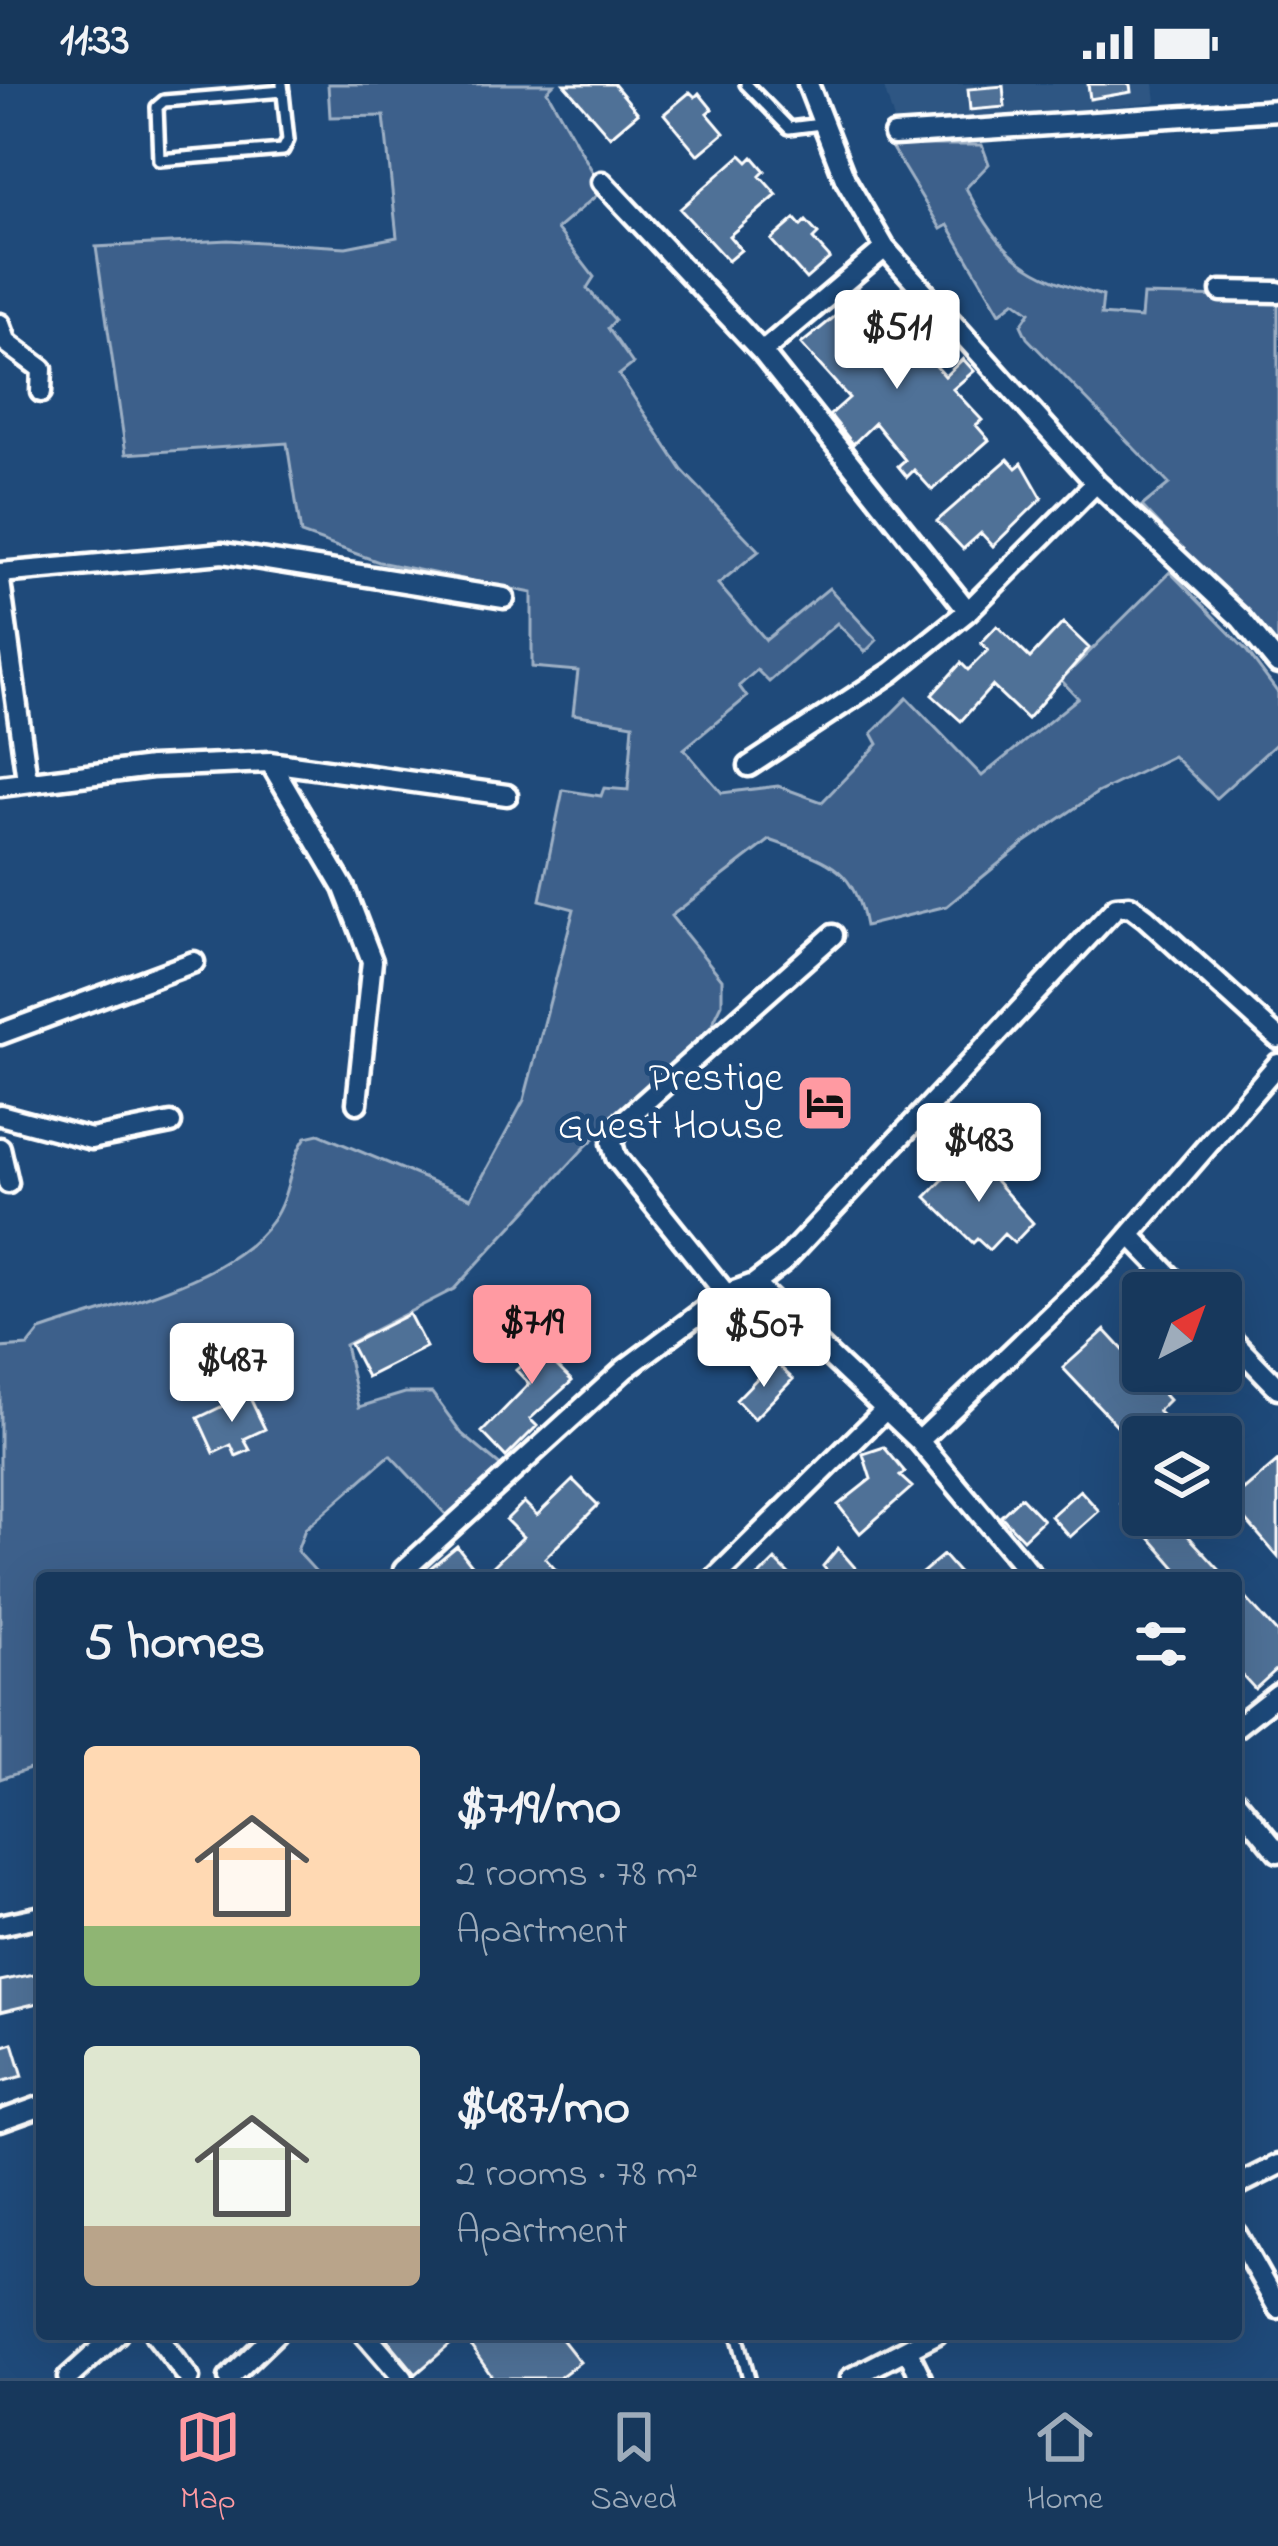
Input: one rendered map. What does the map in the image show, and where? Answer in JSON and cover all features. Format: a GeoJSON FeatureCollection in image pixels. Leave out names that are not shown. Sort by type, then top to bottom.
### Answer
{"type":"FeatureCollection","features":[{"type":"Feature","properties":{"kind":"street"},"geometry":{"type":"LineString","coordinates":[[808,84],[821,124],[884,248],[1096,483],[1241,620],[1278,664]]}},
{"type":"Feature","properties":{"kind":"street"},"geometry":{"type":"LineString","coordinates":[[894,135],[1278,110]]}},
{"type":"Feature","properties":{"kind":"street"},"geometry":{"type":"LineString","coordinates":[[602,182],[762,352],[968,611]]}},
{"type":"Feature","properties":{"kind":"street"},"geometry":{"type":"LineString","coordinates":[[762,352],[884,248]]}},
{"type":"Feature","properties":{"kind":"street"},"geometry":{"type":"LineString","coordinates":[[1221,291],[1278,292]]}},
{"type":"Feature","properties":{"kind":"street"},"geometry":{"type":"LineString","coordinates":[[0,324],[7,343],[42,369],[41,392]]}},
{"type":"Feature","properties":{"kind":"street"},"geometry":{"type":"LineString","coordinates":[[749,766],[892,672],[968,611],[1096,483]]}},
{"type":"Feature","properties":{"kind":"street"},"geometry":{"type":"LineString","coordinates":[[27,781],[0,577],[224,553],[504,598]]}},
{"type":"Feature","properties":{"kind":"street"},"geometry":{"type":"LineString","coordinates":[[270,762],[344,888],[372,961],[356,1103]]}},
{"type":"Feature","properties":{"kind":"street"},"geometry":{"type":"LineString","coordinates":[[0,786],[152,767],[270,762],[507,795]]}},
{"type":"Feature","properties":{"kind":"street"},"geometry":{"type":"LineString","coordinates":[[404,1572],[609,1383],[726,1294],[754,1284],[923,1118],[1116,907],[1130,906],[1146,918],[1278,1037]]}},
{"type":"Feature","properties":{"kind":"street"},"geometry":{"type":"LineString","coordinates":[[726,1294],[616,1157],[613,1143],[620,1124],[833,935]]}},
{"type":"Feature","properties":{"kind":"street"},"geometry":{"type":"LineString","coordinates":[[0,1034],[194,962]]}},
{"type":"Feature","properties":{"kind":"street"},"geometry":{"type":"LineString","coordinates":[[919,1441],[1130,1235],[1278,1064]]}},
{"type":"Feature","properties":{"kind":"street"},"geometry":{"type":"LineString","coordinates":[[0,1115],[91,1139],[171,1123]]}},
{"type":"Feature","properties":{"kind":"street"},"geometry":{"type":"LineString","coordinates":[[0,1148],[8,1183]]}},
{"type":"Feature","properties":{"kind":"street"},"geometry":{"type":"LineString","coordinates":[[1130,1235],[1166,1272]]}},
{"type":"Feature","properties":{"kind":"street"},"geometry":{"type":"LineString","coordinates":[[754,1284],[919,1441],[1029,1572]]}},
{"type":"Feature","properties":{"kind":"street"},"geometry":{"type":"LineString","coordinates":[[1242,1351],[1278,1388]]}},
{"type":"Feature","properties":{"kind":"street"},"geometry":{"type":"LineString","coordinates":[[721,1572],[885,1410]]}},
{"type":"Feature","properties":{"kind":"street"},"geometry":{"type":"LineString","coordinates":[[1242,1722],[1278,1694]]}},
{"type":"Feature","properties":{"kind":"street"},"geometry":{"type":"LineString","coordinates":[[1242,1808],[1278,1852]]}},
{"type":"Feature","properties":{"kind":"street"},"geometry":{"type":"LineString","coordinates":[[0,1925],[36,1917]]}},
{"type":"Feature","properties":{"kind":"street"},"geometry":{"type":"LineString","coordinates":[[0,2121],[36,2108]]}},
{"type":"Feature","properties":{"kind":"street"},"geometry":{"type":"LineString","coordinates":[[1242,2183],[1278,2165]]}},
{"type":"Feature","properties":{"kind":"street"},"geometry":{"type":"LineString","coordinates":[[1242,2245],[1278,2308]]}},
{"type":"Feature","properties":{"kind":"street"},"geometry":{"type":"LineString","coordinates":[[68,2378],[110,2340]]}},
{"type":"Feature","properties":{"kind":"street"},"geometry":{"type":"LineString","coordinates":[[160,2340],[189,2378]]}},
{"type":"Feature","properties":{"kind":"street"},"geometry":{"type":"LineString","coordinates":[[229,2378],[269,2340]]}},
{"type":"Feature","properties":{"kind":"street"},"geometry":{"type":"LineString","coordinates":[[370,2340],[403,2378]]}},
{"type":"Feature","properties":{"kind":"street"},"geometry":{"type":"LineString","coordinates":[[851,2378],[925,2340]]}},
{"type":"Feature","properties":{"kind":"street"},"geometry":{"type":"LineString","coordinates":[[907,2350],[921,2378]]}},
{"type":"Feature","properties":{"kind":"lane"},"geometry":{"type":"LineString","coordinates":[[746,84],[789,128],[821,124]]}},
{"type":"Feature","properties":{"kind":"lane"},"geometry":{"type":"LineString","coordinates":[[282,88],[287,140],[283,150],[160,160],[158,107],[164,101],[282,88]]}},
{"type":"Feature","properties":{"kind":"lane"},"geometry":{"type":"LineString","coordinates":[[738,2340],[749,2378]]}},
{"type":"Feature","properties":{"kind":"shaded area"},"geometry":{"type":"Polygon","coordinates":[[[328,84],[554,84],[547,91],[603,190],[557,229],[594,277],[587,288],[615,320],[608,328],[633,364],[619,375],[682,470],[759,551],[718,584],[766,640],[829,588],[877,640],[865,652],[837,623],[769,682],[757,670],[739,686],[747,697],[684,749],[722,793],[778,786],[822,802],[878,744],[872,733],[907,698],[982,776],[1078,698],[1061,680],[1170,572],[1246,650],[1278,693],[1278,742],[1216,798],[1173,756],[1097,793],[1024,843],[947,906],[865,926],[853,889],[834,867],[770,840],[671,916],[722,979],[722,1004],[707,1035],[585,1147],[454,1289],[345,1345],[359,1407],[405,1393],[432,1393],[462,1434],[503,1468],[453,1522],[390,1455],[305,1529],[297,1551],[316,1572],[36,1572],[36,1767],[0,1779],[0,1348],[28,1346],[40,1331],[165,1290],[227,1261],[272,1221],[306,1137],[319,1134],[471,1198],[524,1100],[574,909],[540,900],[563,790],[601,796],[604,788],[628,790],[633,724],[573,714],[578,671],[532,667],[532,593],[379,562],[301,534],[287,443],[126,454],[96,247],[228,240],[346,247],[397,237],[384,116],[330,117],[328,84]]]}},
{"type":"Feature","properties":{"kind":"shaded area"},"geometry":{"type":"Polygon","coordinates":[[[883,84],[1154,84],[1156,102],[897,130],[883,84]]]}},
{"type":"Feature","properties":{"kind":"shaded area"},"geometry":{"type":"Polygon","coordinates":[[[890,145],[982,145],[989,164],[966,188],[992,231],[1036,271],[1103,296],[1101,315],[1141,318],[1143,295],[1278,298],[1278,651],[1142,506],[1169,484],[1027,338],[1021,325],[1030,312],[1015,301],[1000,313],[948,225],[941,229],[890,145]]]}},
{"type":"Feature","properties":{"kind":"building"},"geometry":{"type":"Polygon","coordinates":[[[564,84],[614,84],[638,113],[610,137],[564,84]]]}},
{"type":"Feature","properties":{"kind":"building"},"geometry":{"type":"Polygon","coordinates":[[[1088,84],[1130,84],[1131,92],[1090,99],[1088,84]]]}},
{"type":"Feature","properties":{"kind":"building"},"geometry":{"type":"Polygon","coordinates":[[[1003,86],[1005,107],[970,110],[968,89],[1003,86]]]}},
{"type":"Feature","properties":{"kind":"building"},"geometry":{"type":"Polygon","coordinates":[[[690,92],[695,97],[699,93],[712,109],[707,113],[724,133],[698,155],[664,114],[690,92]]]}},
{"type":"Feature","properties":{"kind":"building"},"geometry":{"type":"Polygon","coordinates":[[[741,155],[748,162],[753,157],[765,171],[760,176],[777,195],[729,236],[741,250],[728,261],[680,209],[741,155]]]}},
{"type":"Feature","properties":{"kind":"building"},"geometry":{"type":"Polygon","coordinates":[[[795,219],[801,226],[806,221],[818,234],[813,239],[830,258],[806,279],[771,240],[795,219]]]}},
{"type":"Feature","properties":{"kind":"building"},"geometry":{"type":"Polygon","coordinates":[[[864,293],[896,322],[891,326],[923,361],[928,357],[945,376],[963,359],[974,371],[953,389],[982,420],[976,425],[989,440],[932,490],[914,470],[907,477],[898,466],[905,460],[875,423],[853,444],[830,415],[849,398],[801,344],[864,293]]]}},
{"type":"Feature","properties":{"kind":"building"},"geometry":{"type":"Polygon","coordinates":[[[1008,459],[1016,468],[1022,463],[1042,498],[993,546],[981,533],[963,549],[937,521],[1008,459]]]}},
{"type":"Feature","properties":{"kind":"building"},"geometry":{"type":"Polygon","coordinates":[[[1063,623],[1089,648],[1027,719],[992,686],[961,721],[932,695],[961,663],[968,670],[988,650],[981,643],[997,626],[1030,658],[1063,623]]]}},
{"type":"Feature","properties":{"kind":"building"},"geometry":{"type":"Polygon","coordinates":[[[970,1152],[1033,1223],[1014,1243],[1004,1234],[989,1250],[977,1239],[973,1243],[926,1197],[970,1152]]]}},
{"type":"Feature","properties":{"kind":"building"},"geometry":{"type":"Polygon","coordinates":[[[533,1303],[571,1348],[554,1363],[572,1381],[530,1419],[537,1426],[506,1457],[482,1432],[529,1384],[516,1370],[546,1343],[521,1313],[533,1303]]]}},
{"type":"Feature","properties":{"kind":"building"},"geometry":{"type":"Polygon","coordinates":[[[409,1314],[426,1347],[367,1377],[350,1344],[409,1314]]]}},
{"type":"Feature","properties":{"kind":"building"},"geometry":{"type":"Polygon","coordinates":[[[1105,1330],[1122,1349],[1122,1392],[1162,1392],[1169,1400],[1158,1411],[1163,1416],[1122,1416],[1122,1431],[1063,1368],[1105,1330]]]}},
{"type":"Feature","properties":{"kind":"building"},"geometry":{"type":"Polygon","coordinates":[[[774,1361],[793,1379],[754,1419],[736,1400],[774,1361]]]}},
{"type":"Feature","properties":{"kind":"building"},"geometry":{"type":"Polygon","coordinates":[[[248,1394],[265,1429],[244,1439],[250,1450],[236,1456],[231,1445],[214,1453],[198,1418],[248,1394]]]}},
{"type":"Feature","properties":{"kind":"building"},"geometry":{"type":"Polygon","coordinates":[[[884,1447],[912,1487],[860,1533],[838,1505],[871,1479],[863,1454],[884,1447]]]}},
{"type":"Feature","properties":{"kind":"building"},"geometry":{"type":"Polygon","coordinates":[[[1278,1461],[1278,1557],[1242,1515],[1244,1490],[1278,1461]]]}},
{"type":"Feature","properties":{"kind":"building"},"geometry":{"type":"Polygon","coordinates":[[[573,1480],[598,1505],[545,1558],[558,1572],[491,1572],[523,1537],[506,1520],[524,1502],[537,1515],[573,1480]]]}},
{"type":"Feature","properties":{"kind":"building"},"geometry":{"type":"Polygon","coordinates":[[[1080,1490],[1099,1511],[1070,1537],[1051,1516],[1080,1490]]]}},
{"type":"Feature","properties":{"kind":"building"},"geometry":{"type":"Polygon","coordinates":[[[1021,1497],[1043,1520],[1023,1539],[1001,1516],[1021,1497]]]}},
{"type":"Feature","properties":{"kind":"building"},"geometry":{"type":"Polygon","coordinates":[[[1149,1536],[1188,1536],[1221,1572],[1180,1572],[1149,1536]]]}},
{"type":"Feature","properties":{"kind":"building"},"geometry":{"type":"Polygon","coordinates":[[[457,1546],[475,1569],[471,1572],[425,1572],[457,1546]]]}},
{"type":"Feature","properties":{"kind":"building"},"geometry":{"type":"Polygon","coordinates":[[[838,1548],[859,1572],[828,1572],[823,1566],[838,1548]]]}},
{"type":"Feature","properties":{"kind":"building"},"geometry":{"type":"Polygon","coordinates":[[[943,1555],[958,1572],[923,1572],[943,1555]]]}},
{"type":"Feature","properties":{"kind":"building"},"geometry":{"type":"Polygon","coordinates":[[[775,1560],[787,1572],[763,1572],[775,1560]]]}},
{"type":"Feature","properties":{"kind":"building"},"geometry":{"type":"Polygon","coordinates":[[[1242,1594],[1278,1634],[1278,1668],[1255,1689],[1242,1675],[1242,1594]]]}},
{"type":"Feature","properties":{"kind":"building"},"geometry":{"type":"Polygon","coordinates":[[[36,1974],[36,2003],[0,2012],[0,1981],[36,1974]]]}},
{"type":"Feature","properties":{"kind":"building"},"geometry":{"type":"Polygon","coordinates":[[[13,2043],[23,2076],[0,2082],[0,2047],[13,2043]]]}},
{"type":"Feature","properties":{"kind":"building"},"geometry":{"type":"Polygon","coordinates":[[[388,2340],[455,2340],[416,2374],[388,2340]]]}},
{"type":"Feature","properties":{"kind":"building"},"geometry":{"type":"Polygon","coordinates":[[[466,2340],[563,2340],[580,2362],[559,2378],[493,2378],[466,2340]]]}},
{"type":"Feature","properties":{"kind":"place","name":"Prestige Guest House"},"geometry":{"type":"Point","coordinates":[825,1103]}}]}
